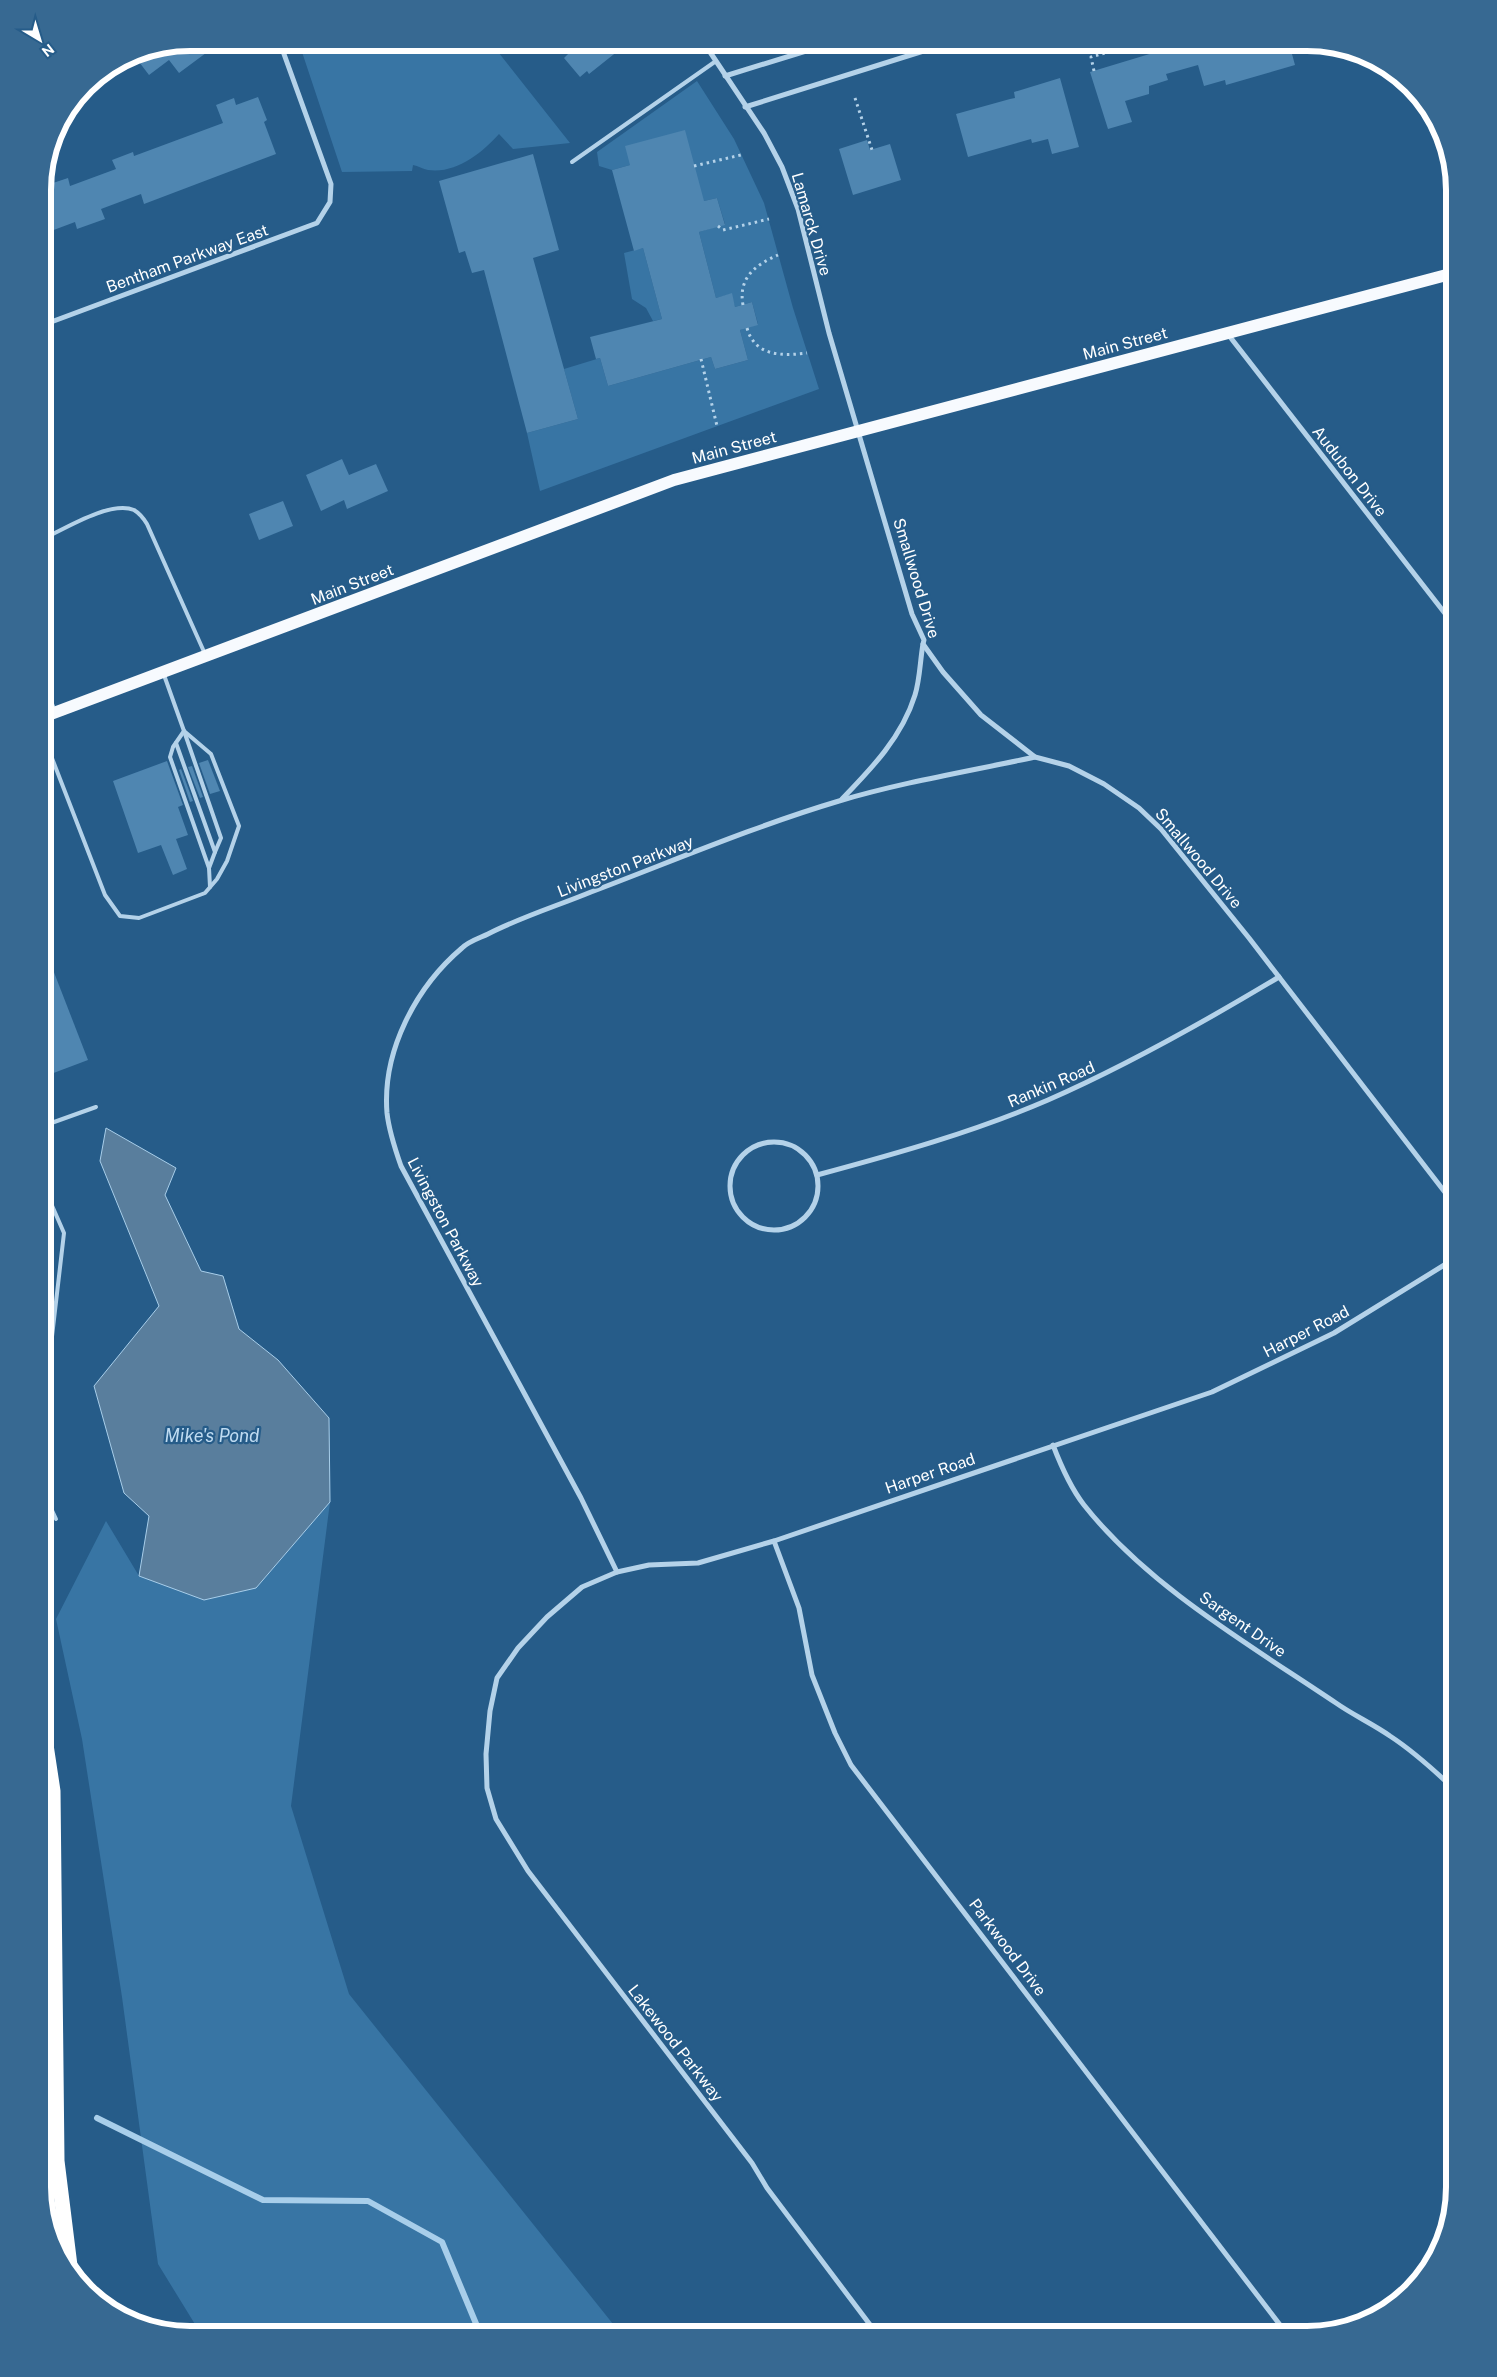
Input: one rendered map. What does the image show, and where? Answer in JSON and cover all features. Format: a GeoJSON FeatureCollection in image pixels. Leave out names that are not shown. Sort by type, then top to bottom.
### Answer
{"type":"FeatureCollection","features":[{"type":"Feature","properties":{"kind":"highway"},"geometry":{"type":"LineString","coordinates":[[51,1779],[53,1791],[57,2161],[68,2252]]}},
{"type":"Feature","properties":{"kind":"main road","name":"Main Street"},"geometry":{"type":"LineString","coordinates":[[52,714],[674,480],[1446,275]]}},
{"type":"Feature","properties":{"kind":"street","name":"Bentham Parkway East"},"geometry":{"type":"LineString","coordinates":[[52,322],[317,223],[330,202],[331,184],[283,51]]}},
{"type":"Feature","properties":{"kind":"street","name":"Lamarck Drive"},"geometry":{"type":"LineString","coordinates":[[710,51],[764,133],[782,167],[798,209],[829,333],[860,430]]}},
{"type":"Feature","properties":{"kind":"street"},"geometry":{"type":"LineString","coordinates":[[726,76],[805,52]]}},
{"type":"Feature","properties":{"kind":"street"},"geometry":{"type":"LineString","coordinates":[[745,106],[921,52]]}},
{"type":"Feature","properties":{"kind":"street","name":"Audubon Drive"},"geometry":{"type":"LineString","coordinates":[[1227,333],[1446,615]]}},
{"type":"Feature","properties":{"kind":"street","name":"Smallwood Drive"},"geometry":{"type":"LineString","coordinates":[[860,430],[912,614],[924,640],[922,644],[943,672],[981,715],[1035,757],[1069,766],[1104,784],[1139,808],[1162,829],[1446,1194]]}},
{"type":"Feature","properties":{"kind":"street","name":"Livingston Parkway"},"geometry":{"type":"LineString","coordinates":[[841,800],[880,760],[898,730],[915,694],[922,644]]}},
{"type":"Feature","properties":{"kind":"street","name":"Livingston Parkway"},"geometry":{"type":"LineString","coordinates":[[618,1572],[576,1490],[401,1166],[392,1140],[387,1112],[387,1084],[391,1060],[401,1031],[415,1004],[433,978],[465,945],[508,924],[776,822],[841,800],[1035,757]]}},
{"type":"Feature","properties":{"kind":"street","name":"Rankin Road"},"geometry":{"type":"LineString","coordinates":[[817,1175],[908,1150],[978,1127],[1047,1101],[1105,1074],[1194,1028],[1279,977]]}},
{"type":"Feature","properties":{"kind":"street"},"geometry":{"type":"LineString","coordinates":[[777,1142],[797,1148],[812,1162],[817,1175],[818,1190],[814,1205],[806,1217],[793,1226],[778,1230],[756,1226],[738,1212],[732,1198],[730,1183],[733,1170],[740,1158],[750,1148],[763,1143],[777,1142]]}},
{"type":"Feature","properties":{"kind":"street","name":"Harper Road"},"geometry":{"type":"LineString","coordinates":[[486,1754],[490,1711],[498,1678],[518,1648],[547,1617],[582,1588],[618,1572],[649,1565],[698,1563],[774,1541],[1212,1392],[1334,1333],[1446,1264]]}},
{"type":"Feature","properties":{"kind":"street","name":"Sargent Drive"},"geometry":{"type":"LineString","coordinates":[[1052,1445],[1066,1477],[1084,1505],[1124,1547],[1158,1578],[1223,1627],[1337,1704],[1392,1737],[1446,1782]]}},
{"type":"Feature","properties":{"kind":"street","name":"Parkwood Drive"},"geometry":{"type":"LineString","coordinates":[[774,1541],[799,1608],[812,1675],[835,1733],[851,1765],[1281,2326]]}},
{"type":"Feature","properties":{"kind":"street","name":"Lakewood Parkway"},"geometry":{"type":"LineString","coordinates":[[486,1754],[487,1788],[496,1819],[528,1871],[752,2163],[767,2188],[871,2326]]}},
{"type":"Feature","properties":{"kind":"lane"},"geometry":{"type":"LineString","coordinates":[[572,162],[716,61]]}},
{"type":"Feature","properties":{"kind":"lane"},"geometry":{"type":"LineString","coordinates":[[52,535],[98,513],[118,508],[133,510],[147,524],[206,656]]}},
{"type":"Feature","properties":{"kind":"lane"},"geometry":{"type":"LineString","coordinates":[[163,672],[221,838],[209,868]]}},
{"type":"Feature","properties":{"kind":"lane"},"geometry":{"type":"LineString","coordinates":[[52,702],[56,712]]}},
{"type":"Feature","properties":{"kind":"lane"},"geometry":{"type":"LineString","coordinates":[[184,731],[170,756],[209,868],[210,887]]}},
{"type":"Feature","properties":{"kind":"lane"},"geometry":{"type":"LineString","coordinates":[[52,757],[105,895],[120,916],[139,918],[205,893],[228,861],[239,826],[211,754],[184,731]]}},
{"type":"Feature","properties":{"kind":"lane"},"geometry":{"type":"LineString","coordinates":[[176,743],[215,852]]}},
{"type":"Feature","properties":{"kind":"lane"},"geometry":{"type":"LineString","coordinates":[[52,1123],[96,1107]]}},
{"type":"Feature","properties":{"kind":"lane"},"geometry":{"type":"LineString","coordinates":[[51,1204],[64,1233],[51,1341]]}},
{"type":"Feature","properties":{"kind":"lane"},"geometry":{"type":"LineString","coordinates":[[51,1509],[56,1519]]}},
{"type":"Feature","properties":{"kind":"path"},"geometry":{"type":"LineString","coordinates":[[1094,71],[1091,58],[1105,53]]}},
{"type":"Feature","properties":{"kind":"path"},"geometry":{"type":"LineString","coordinates":[[855,98],[872,150]]}},
{"type":"Feature","properties":{"kind":"path"},"geometry":{"type":"LineString","coordinates":[[694,166],[741,155]]}},
{"type":"Feature","properties":{"kind":"path"},"geometry":{"type":"LineString","coordinates":[[718,226],[723,230],[769,219]]}},
{"type":"Feature","properties":{"kind":"path"},"geometry":{"type":"LineString","coordinates":[[743,305],[741,293],[744,281],[764,261],[778,255]]}},
{"type":"Feature","properties":{"kind":"path"},"geometry":{"type":"LineString","coordinates":[[747,328],[759,348],[781,356],[807,353]]}},
{"type":"Feature","properties":{"kind":"path"},"geometry":{"type":"LineString","coordinates":[[701,360],[717,426]]}},
{"type":"Feature","properties":{"kind":"shaded area"},"geometry":{"type":"Polygon","coordinates":[[[302,51],[498,51],[570,143],[513,149],[499,134],[468,161],[449,169],[428,170],[413,165],[412,171],[342,172],[302,51]]]}},
{"type":"Feature","properties":{"kind":"shaded area"},"geometry":{"type":"Polygon","coordinates":[[[697,81],[734,139],[764,203],[793,308],[819,389],[540,491],[527,433],[578,419],[564,369],[600,358],[608,386],[711,357],[715,369],[748,360],[740,330],[758,324],[752,302],[735,307],[731,294],[716,298],[699,232],[725,224],[717,198],[704,201],[630,165],[612,170],[599,166],[597,152],[697,81]]]}},
{"type":"Feature","properties":{"kind":"shaded area"},"geometry":{"type":"Polygon","coordinates":[[[643,248],[662,319],[653,321],[646,308],[632,299],[624,253],[643,248]]]}},
{"type":"Feature","properties":{"kind":"shaded area"},"geometry":{"type":"Polygon","coordinates":[[[330,1502],[291,1806],[349,1994],[614,2325],[195,2325],[158,2264],[122,1997],[82,1739],[56,1619],[106,1521],[139,1576],[256,1588],[330,1502]]]}},
{"type":"Feature","properties":{"kind":"water","name":"Mike's Pond"},"geometry":{"type":"Polygon","coordinates":[[[106,1128],[176,1168],[165,1195],[201,1271],[223,1276],[239,1329],[278,1360],[329,1418],[330,1502],[256,1588],[204,1600],[139,1576],[149,1516],[124,1493],[94,1386],[159,1306],[100,1161],[106,1128]]]}},
{"type":"Feature","properties":{"kind":"building"},"geometry":{"type":"Polygon","coordinates":[[[205,51],[206,53],[179,73],[169,60],[149,75],[139,62],[172,52],[205,51]]]}},
{"type":"Feature","properties":{"kind":"building"},"geometry":{"type":"Polygon","coordinates":[[[571,51],[617,51],[589,74],[587,71],[580,77],[564,58],[571,51]]]}},
{"type":"Feature","properties":{"kind":"building"},"geometry":{"type":"Polygon","coordinates":[[[1157,52],[1291,52],[1295,65],[1226,85],[1225,80],[1204,86],[1198,65],[1166,74],[1168,80],[1149,86],[1149,94],[1125,101],[1132,122],[1108,129],[1090,72],[1157,52]]]}},
{"type":"Feature","properties":{"kind":"building"},"geometry":{"type":"Polygon","coordinates":[[[1060,78],[1079,147],[1052,154],[1048,139],[1032,143],[1031,139],[968,157],[956,114],[1015,98],[1014,92],[1060,78]]]}},
{"type":"Feature","properties":{"kind":"building"},"geometry":{"type":"Polygon","coordinates":[[[258,97],[267,120],[264,122],[276,154],[144,204],[141,194],[101,209],[105,219],[77,229],[75,222],[52,231],[52,183],[68,178],[70,186],[116,169],[112,160],[133,152],[134,156],[223,123],[216,105],[234,98],[236,105],[258,97]]]}},
{"type":"Feature","properties":{"kind":"building"},"geometry":{"type":"Polygon","coordinates":[[[685,130],[704,201],[717,198],[725,225],[699,232],[716,298],[732,293],[735,307],[752,302],[758,325],[740,330],[748,360],[715,369],[711,357],[608,386],[600,358],[596,359],[590,337],[662,319],[643,248],[634,251],[612,170],[630,165],[625,146],[685,130]]]}},
{"type":"Feature","properties":{"kind":"building"},"geometry":{"type":"Polygon","coordinates":[[[867,140],[870,150],[890,144],[901,180],[853,195],[839,149],[867,140]]]}},
{"type":"Feature","properties":{"kind":"building"},"geometry":{"type":"Polygon","coordinates":[[[533,154],[559,250],[533,258],[578,419],[527,433],[484,270],[472,273],[465,251],[459,253],[439,181],[533,154]]]}},
{"type":"Feature","properties":{"kind":"building"},"geometry":{"type":"Polygon","coordinates":[[[342,459],[349,475],[376,464],[388,491],[347,509],[344,500],[321,511],[306,475],[342,459]]]}},
{"type":"Feature","properties":{"kind":"building"},"geometry":{"type":"Polygon","coordinates":[[[283,501],[293,526],[259,540],[249,514],[283,501]]]}},
{"type":"Feature","properties":{"kind":"building"},"geometry":{"type":"Polygon","coordinates":[[[208,760],[220,791],[210,794],[199,763],[208,760]]]}},
{"type":"Feature","properties":{"kind":"building"},"geometry":{"type":"Polygon","coordinates":[[[167,761],[183,805],[178,807],[188,835],[176,839],[187,869],[173,875],[161,845],[138,853],[113,781],[167,761]]]}},
{"type":"Feature","properties":{"kind":"building"},"geometry":{"type":"Polygon","coordinates":[[[192,766],[203,797],[200,798],[188,767],[192,766]]]}},
{"type":"Feature","properties":{"kind":"building"},"geometry":{"type":"Polygon","coordinates":[[[181,769],[193,801],[190,802],[179,770],[181,769]]]}},
{"type":"Feature","properties":{"kind":"building"},"geometry":{"type":"Polygon","coordinates":[[[52,966],[88,1060],[52,1074],[52,966]]]}},
{"type":"Feature","properties":{"kind":"waterway"},"geometry":{"type":"LineString","coordinates":[[97,2118],[263,2200],[368,2201],[442,2242],[477,2325]]}}]}
